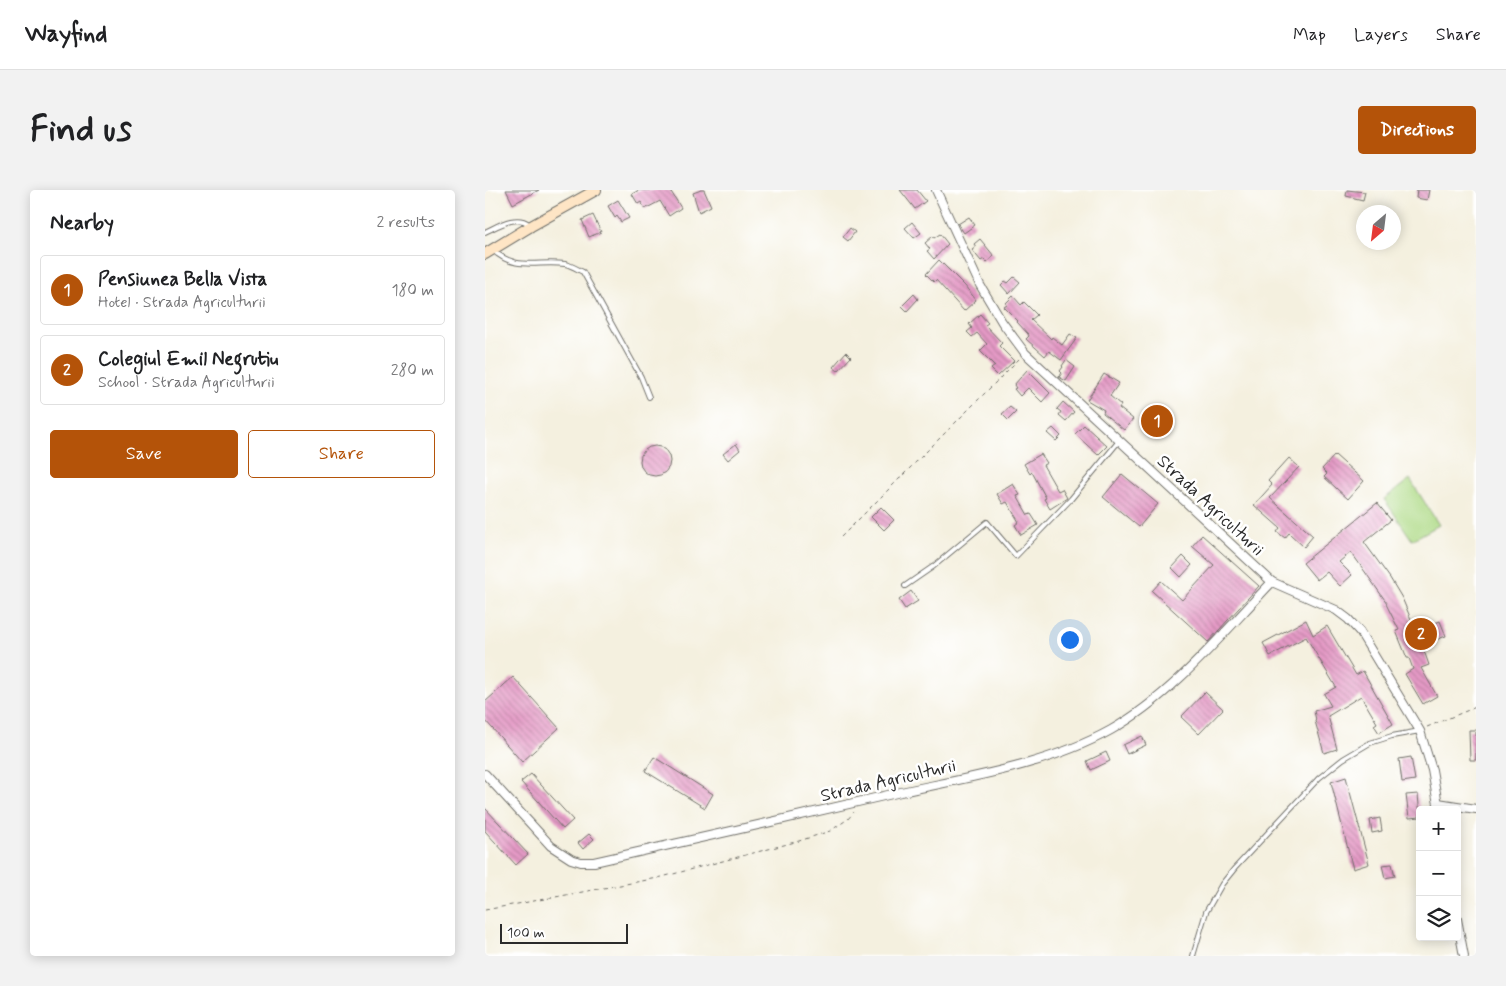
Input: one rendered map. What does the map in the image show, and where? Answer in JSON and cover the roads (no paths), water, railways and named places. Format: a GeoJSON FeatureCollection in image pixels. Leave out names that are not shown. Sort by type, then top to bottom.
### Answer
{"type":"FeatureCollection","features":[{"type":"Feature","properties":{"kind":"street"},"geometry":{"type":"LineString","coordinates":[[489,252],[596,190]]}},
{"type":"Feature","properties":{"kind":"street","name":"Strada Agriculturii"},"geometry":{"type":"LineString","coordinates":[[936,190],[980,285],[1002,322],[1025,353],[1272,582],[1336,610],[1360,632],[1420,730],[1428,754],[1438,806]]}},
{"type":"Feature","properties":{"kind":"street","name":"Strada Agriculturii"},"geometry":{"type":"LineString","coordinates":[[485,774],[551,846],[581,862],[594,862],[988,773],[1062,753],[1111,730],[1145,709],[1168,691],[1272,582]]}},
{"type":"Feature","properties":{"kind":"street"},"geometry":{"type":"LineString","coordinates":[[1461,808],[1476,809]]}},
{"type":"Feature","properties":{"kind":"street"},"geometry":{"type":"LineString","coordinates":[[1461,941],[1463,956]]}},
{"type":"Feature","properties":{"kind":"lane"},"geometry":{"type":"LineString","coordinates":[[485,232],[513,220],[525,221],[531,226]]}},
{"type":"Feature","properties":{"kind":"lane"},"geometry":{"type":"LineString","coordinates":[[489,252],[517,263],[529,265],[565,264],[583,272],[641,377],[649,398]]}},
{"type":"Feature","properties":{"kind":"lane"},"geometry":{"type":"LineString","coordinates":[[905,586],[934,566],[987,522],[1016,556],[1071,499],[1119,441]]}},
{"type":"Feature","properties":{"kind":"lane"},"geometry":{"type":"LineString","coordinates":[[1193,956],[1206,912],[1222,884],[1319,778],[1343,759],[1370,743],[1420,730]]}},
{"type":"Feature","properties":{"kind":"place","name":"Pensiunea Bella Vista"},"geometry":{"type":"Point","coordinates":[1157,421]}},
{"type":"Feature","properties":{"kind":"place","name":"Colegiul Emil Negrutiu"},"geometry":{"type":"Point","coordinates":[1421,634]}}]}
